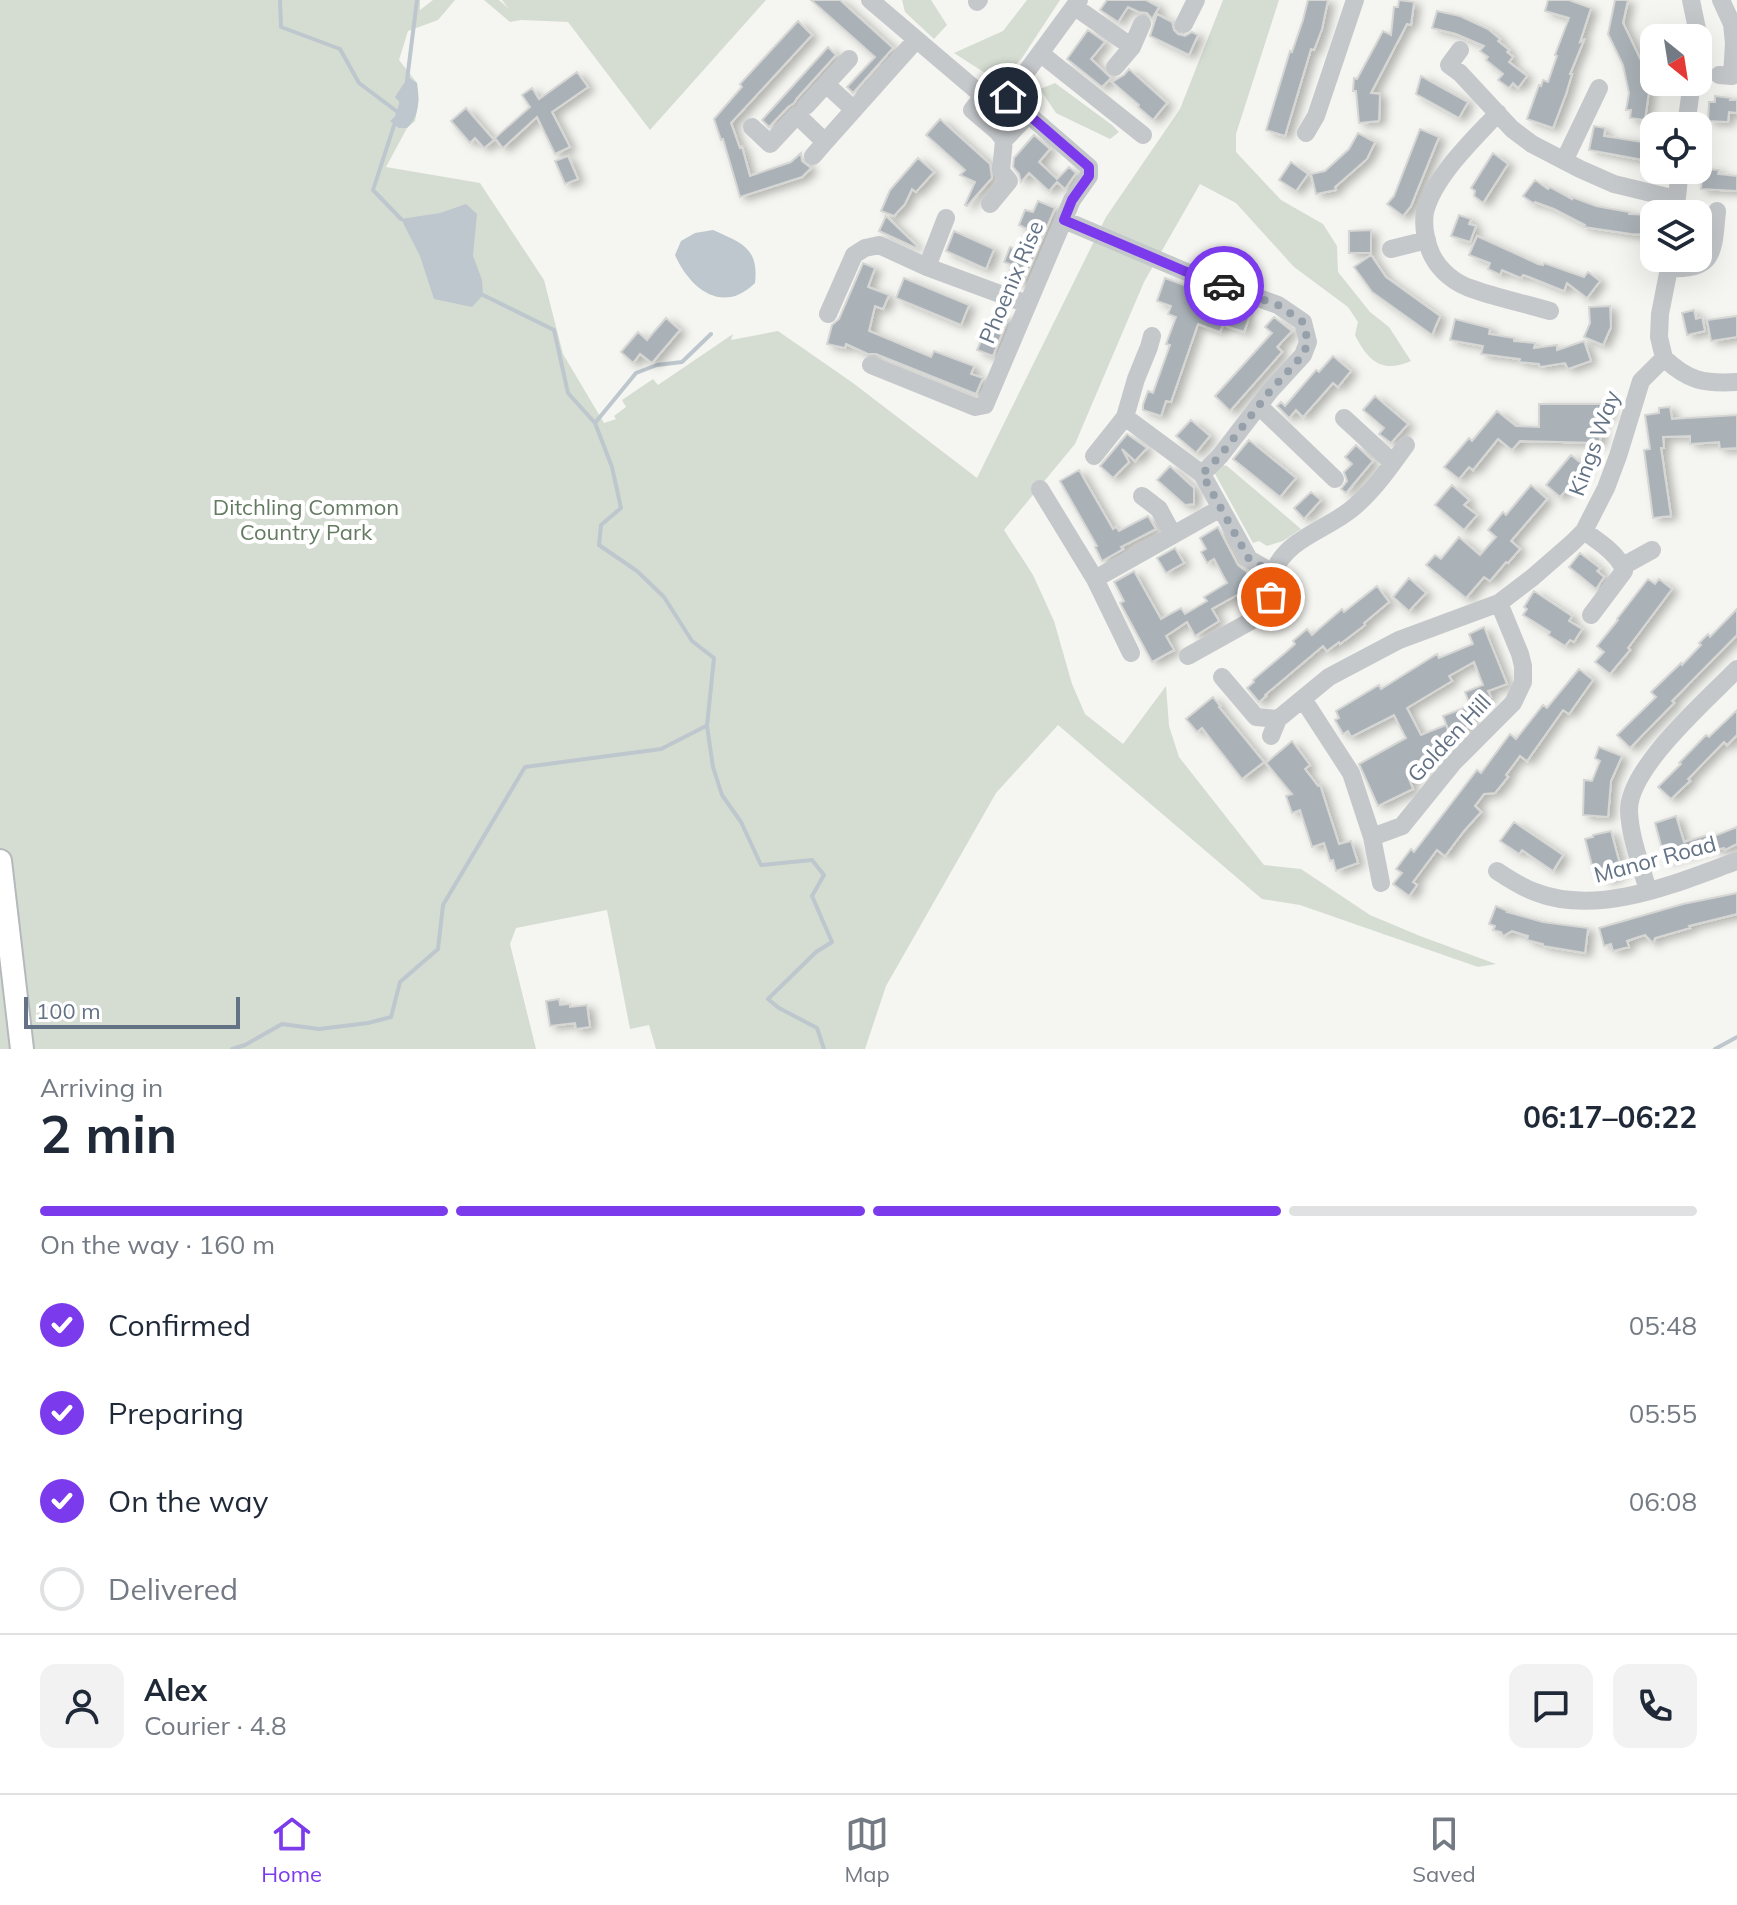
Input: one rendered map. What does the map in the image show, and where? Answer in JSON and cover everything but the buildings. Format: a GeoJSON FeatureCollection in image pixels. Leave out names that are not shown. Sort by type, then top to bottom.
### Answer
{"type":"FeatureCollection","features":[{"type":"Feature","properties":{"kind":"main road"},"geometry":{"type":"LineString","coordinates":[[0,861],[22,1049]]}},
{"type":"Feature","properties":{"kind":"street"},"geometry":{"type":"LineString","coordinates":[[870,0],[983,96],[998,100],[1008,97],[1077,4],[1132,47]]}},
{"type":"Feature","properties":{"kind":"street"},"geometry":{"type":"LineString","coordinates":[[1184,24],[1195,0]]}},
{"type":"Feature","properties":{"kind":"street"},"geometry":{"type":"LineString","coordinates":[[1306,133],[1324,118],[1355,0]]}},
{"type":"Feature","properties":{"kind":"street"},"geometry":{"type":"LineString","coordinates":[[1691,0],[1695,24]]}},
{"type":"Feature","properties":{"kind":"street"},"geometry":{"type":"LineString","coordinates":[[1719,75],[1732,76],[1734,43],[1732,24],[1721,0]]}},
{"type":"Feature","properties":{"kind":"street"},"geometry":{"type":"LineString","coordinates":[[1115,67],[1132,47],[1142,24]]}},
{"type":"Feature","properties":{"kind":"street"},"geometry":{"type":"LineString","coordinates":[[1712,30],[1732,24]]}},
{"type":"Feature","properties":{"kind":"street"},"geometry":{"type":"LineString","coordinates":[[752,127],[770,144],[797,115],[819,149],[916,40]]}},
{"type":"Feature","properties":{"kind":"street"},"geometry":{"type":"LineString","coordinates":[[1460,50],[1449,65],[1512,129],[1564,161],[1657,200]]}},
{"type":"Feature","properties":{"kind":"street"},"geometry":{"type":"LineString","coordinates":[[1040,53],[1143,135]]}},
{"type":"Feature","properties":{"kind":"street"},"geometry":{"type":"LineString","coordinates":[[806,106],[849,59]]}},
{"type":"Feature","properties":{"kind":"street"},"geometry":{"type":"LineString","coordinates":[[826,84],[854,110]]}},
{"type":"Feature","properties":{"kind":"street"},"geometry":{"type":"LineString","coordinates":[[1564,161],[1599,88]]}},
{"type":"Feature","properties":{"kind":"street"},"geometry":{"type":"LineString","coordinates":[[983,96],[972,110],[1004,140]]}},
{"type":"Feature","properties":{"kind":"street","name":"Phoenix Rise"},"geometry":{"type":"LineString","coordinates":[[871,365],[975,407],[985,405],[1072,200],[1089,176],[1089,167],[1008,97]]}},
{"type":"Feature","properties":{"kind":"street"},"geometry":{"type":"LineString","coordinates":[[1498,113],[1457,157],[1433,195],[1425,212],[1427,240],[1432,257],[1452,279],[1550,311]]}},
{"type":"Feature","properties":{"kind":"street"},"geometry":{"type":"LineString","coordinates":[[990,204],[1009,181],[1001,171],[1004,140],[1028,115]]}},
{"type":"Feature","properties":{"kind":"street"},"geometry":{"type":"LineString","coordinates":[[1712,250],[1717,211]]}},
{"type":"Feature","properties":{"kind":"street"},"geometry":{"type":"LineString","coordinates":[[927,267],[946,218]]}},
{"type":"Feature","properties":{"kind":"street"},"geometry":{"type":"LineString","coordinates":[[1064,220],[1189,273],[1278,305],[1303,322],[1308,342],[1303,355],[1202,474]]}},
{"type":"Feature","properties":{"kind":"street"},"geometry":{"type":"LineString","coordinates":[[1391,249],[1427,240]]}},
{"type":"Feature","properties":{"kind":"street"},"geometry":{"type":"LineString","coordinates":[[828,314],[854,255],[865,248],[879,245],[927,267],[1027,304]]}},
{"type":"Feature","properties":{"kind":"street"},"geometry":{"type":"LineString","coordinates":[[1669,272],[1660,314],[1659,337],[1664,358],[1683,374],[1701,381],[1737,382]]}},
{"type":"Feature","properties":{"kind":"street"},"geometry":{"type":"LineString","coordinates":[[1094,456],[1125,417],[1152,336]]}},
{"type":"Feature","properties":{"kind":"street","name":"Kings Way"},"geometry":{"type":"LineString","coordinates":[[1222,677],[1256,717],[1274,728],[1329,677],[1399,640],[1499,603],[1584,531],[1610,477],[1641,381],[1664,358]]}},
{"type":"Feature","properties":{"kind":"street"},"geometry":{"type":"LineString","coordinates":[[1259,406],[1335,479]]}},
{"type":"Feature","properties":{"kind":"street"},"geometry":{"type":"LineString","coordinates":[[1125,417],[1202,474],[1249,559],[1273,573]]}},
{"type":"Feature","properties":{"kind":"street"},"geometry":{"type":"LineString","coordinates":[[1344,418],[1393,463]]}},
{"type":"Feature","properties":{"kind":"street"},"geometry":{"type":"LineString","coordinates":[[1188,656],[1258,617],[1271,597],[1276,564],[1292,546],[1362,501],[1406,445]]}},
{"type":"Feature","properties":{"kind":"street"},"geometry":{"type":"LineString","coordinates":[[1040,489],[1095,579],[1131,653]]}},
{"type":"Feature","properties":{"kind":"street"},"geometry":{"type":"LineString","coordinates":[[1142,496],[1159,509],[1173,535]]}},
{"type":"Feature","properties":{"kind":"street"},"geometry":{"type":"LineString","coordinates":[[1095,579],[1221,508]]}},
{"type":"Feature","properties":{"kind":"street"},"geometry":{"type":"LineString","coordinates":[[1584,531],[1601,544],[1623,566],[1624,571],[1591,615]]}},
{"type":"Feature","properties":{"kind":"street"},"geometry":{"type":"LineString","coordinates":[[1623,566],[1652,550]]}},
{"type":"Feature","properties":{"kind":"street","name":"Golden Hill"},"geometry":{"type":"LineString","coordinates":[[1372,837],[1402,826],[1453,763],[1513,703],[1523,682],[1523,666],[1499,603]]}},
{"type":"Feature","properties":{"kind":"street"},"geometry":{"type":"LineString","coordinates":[[1648,891],[1629,812],[1635,784],[1672,735],[1737,669]]}},
{"type":"Feature","properties":{"kind":"street"},"geometry":{"type":"LineString","coordinates":[[1303,699],[1351,773],[1372,837],[1381,883]]}},
{"type":"Feature","properties":{"kind":"street","name":"Manor Road"},"geometry":{"type":"LineString","coordinates":[[1497,871],[1532,891],[1557,899],[1598,902],[1648,891],[1737,861]]}},
{"type":"Feature","properties":{"kind":"green space","name":"Ditchling Common Country Park"},"geometry":{"type":"Polygon","coordinates":[[[0,0],[420,0],[420,10],[433,0],[455,0],[438,20],[408,31],[399,60],[417,83],[419,99],[415,121],[407,128],[386,167],[480,183],[544,280],[563,354],[604,423],[616,419],[614,416],[626,407],[622,400],[653,379],[658,385],[733,334],[731,340],[778,331],[853,383],[977,478],[1106,217],[1180,109],[1223,0],[1279,0],[1236,134],[1236,152],[1281,200],[1323,224],[1337,246],[1338,272],[1370,312],[1389,327],[1411,361],[1392,366],[1377,363],[1371,358],[1355,335],[1358,322],[1348,307],[1294,267],[1236,203],[1200,184],[1144,282],[1075,444],[1004,530],[1033,575],[1054,621],[1072,684],[1085,714],[1123,744],[1166,686],[1169,726],[1179,757],[1264,865],[1301,869],[1370,915],[1496,964],[1478,967],[1300,905],[1262,899],[1058,725],[996,793],[886,986],[865,1049],[656,1049],[649,1025],[630,1029],[607,910],[516,928],[510,944],[536,1049],[0,1049],[0,0]]]}},
{"type":"Feature","properties":{"kind":"green space"},"geometry":{"type":"Polygon","coordinates":[[[484,0],[499,0],[508,8],[502,0],[766,0],[650,130],[568,22],[510,22],[484,0]]]}},
{"type":"Feature","properties":{"kind":"green space"},"geometry":{"type":"Polygon","coordinates":[[[902,0],[931,0],[947,25],[934,39],[905,12],[902,0]]]}},
{"type":"Feature","properties":{"kind":"green space"},"geometry":{"type":"Polygon","coordinates":[[[1027,0],[1060,0],[1022,58],[999,82],[954,53],[1003,31],[1027,0]]]}},
{"type":"Feature","properties":{"kind":"green space"},"geometry":{"type":"Polygon","coordinates":[[[1055,83],[1119,132],[1110,139],[1056,113],[1040,89],[1055,83]]]}},
{"type":"Feature","properties":{"kind":"green space"},"geometry":{"type":"Polygon","coordinates":[[[1219,464],[1227,466],[1301,529],[1283,541],[1267,546],[1259,541],[1253,543],[1213,470],[1219,464]]]}},
{"type":"Feature","properties":{"kind":"shaded area"},"geometry":{"type":"Polygon","coordinates":[[[408,77],[417,83],[418,107],[407,128],[399,128],[390,121],[399,113],[401,104],[395,97],[408,77]]]}},
{"type":"Feature","properties":{"kind":"shaded area"},"geometry":{"type":"Polygon","coordinates":[[[466,204],[477,214],[473,256],[482,280],[483,295],[472,307],[434,299],[420,256],[401,219],[440,213],[466,204]]]}},
{"type":"Feature","properties":{"kind":"shaded area"},"geometry":{"type":"Polygon","coordinates":[[[713,230],[740,243],[754,262],[755,283],[731,297],[709,294],[698,287],[675,255],[681,241],[695,233],[713,230]]]}},
{"type":"Feature","properties":{"kind":"waterway"},"geometry":{"type":"LineString","coordinates":[[280,0],[281,27],[340,49],[359,83],[399,113]]}},
{"type":"Feature","properties":{"kind":"waterway"},"geometry":{"type":"LineString","coordinates":[[407,80],[417,0]]}},
{"type":"Feature","properties":{"kind":"waterway"},"geometry":{"type":"LineString","coordinates":[[401,219],[373,190],[402,101]]}},
{"type":"Feature","properties":{"kind":"waterway"},"geometry":{"type":"LineString","coordinates":[[483,295],[554,330],[568,393],[595,423],[612,467],[621,508],[601,525],[599,545],[637,571],[664,597],[692,641],[714,658],[707,726],[713,767],[722,795],[741,822],[761,865],[812,860],[824,875],[812,896],[832,942],[816,952],[768,999],[817,1028],[824,1049]]}},
{"type":"Feature","properties":{"kind":"waterway"},"geometry":{"type":"LineString","coordinates":[[595,423],[636,373],[657,365],[682,362],[711,334]]}},
{"type":"Feature","properties":{"kind":"waterway"},"geometry":{"type":"LineString","coordinates":[[232,1049],[282,1024],[319,1029],[391,1017],[400,982],[438,949],[443,905],[525,767],[661,749],[706,726]]}},
{"type":"Feature","properties":{"kind":"waterway"},"geometry":{"type":"LineString","coordinates":[[1715,1049],[1737,1037]]}},
{"type":"Feature","properties":{"kind":"way so far"},"geometry":{"type":"LineString","coordinates":[[1224,286],[1278,305],[1303,322],[1308,342],[1303,355],[1202,474],[1249,559],[1273,573],[1271,597]]}},
{"type":"Feature","properties":{"kind":"route"},"geometry":{"type":"LineString","coordinates":[[1008,97],[1089,167],[1089,176],[1072,200],[1064,220],[1224,286]]}}]}
